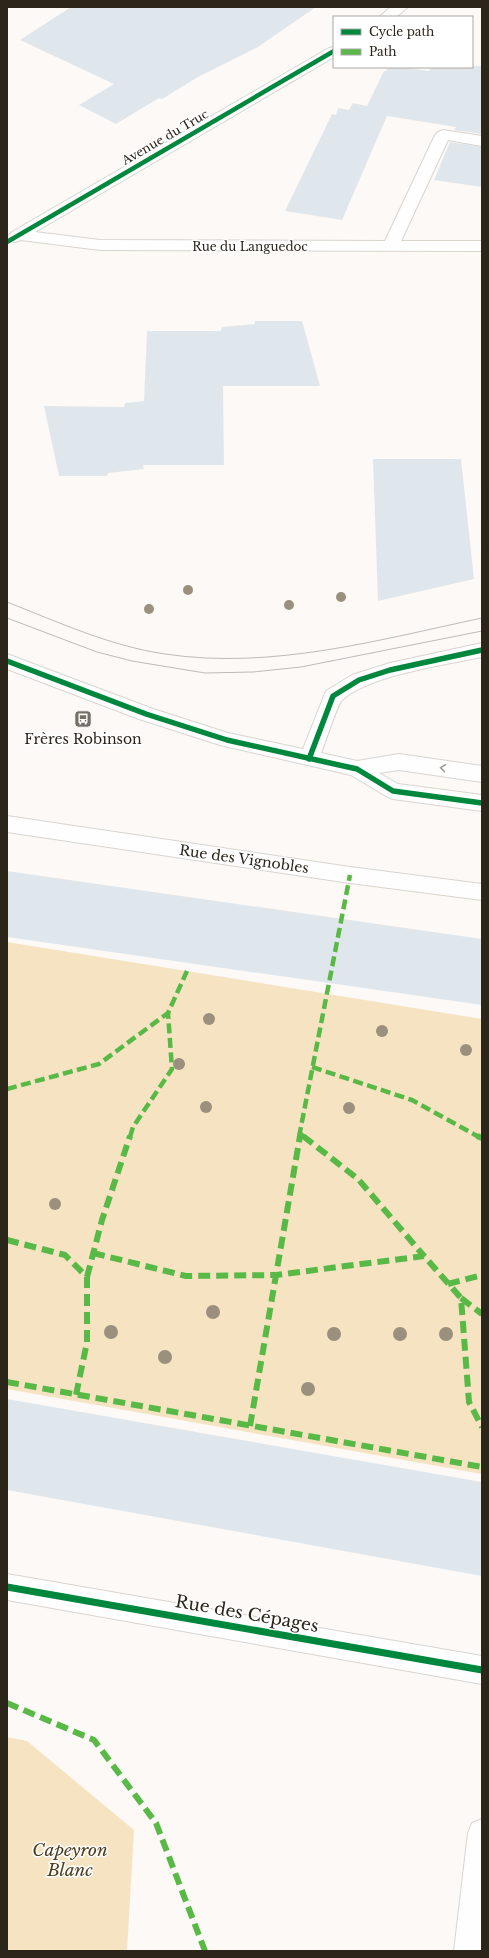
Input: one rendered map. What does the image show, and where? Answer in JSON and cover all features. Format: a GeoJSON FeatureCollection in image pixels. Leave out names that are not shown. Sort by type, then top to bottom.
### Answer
{"type":"FeatureCollection","features":[{"type":"Feature","properties":{"kind":"street"},"geometry":{"type":"LineString","coordinates":[[388,16],[401,7]]}},
{"type":"Feature","properties":{"kind":"street","name":"Avenue du Truc"},"geometry":{"type":"LineString","coordinates":[[13,239],[333,52]]}},
{"type":"Feature","properties":{"kind":"street"},"geometry":{"type":"LineString","coordinates":[[390,247],[443,136],[482,141]]}},
{"type":"Feature","properties":{"kind":"street","name":"Rue du Languedoc"},"geometry":{"type":"LineString","coordinates":[[13,239],[100,245],[390,247],[482,246]]}},
{"type":"Feature","properties":{"kind":"street"},"geometry":{"type":"LineString","coordinates":[[309,759],[333,696],[359,680],[390,670],[482,650]]}},
{"type":"Feature","properties":{"kind":"street"},"geometry":{"type":"LineString","coordinates":[[7,661],[146,714],[227,740],[357,769],[394,791],[482,803]]}},
{"type":"Feature","properties":{"kind":"street"},"geometry":{"type":"LineString","coordinates":[[357,769],[399,762],[482,774]]}},
{"type":"Feature","properties":{"kind":"street","name":"Rue des Vignobles"},"geometry":{"type":"LineString","coordinates":[[7,824],[342,874],[482,892]]}},
{"type":"Feature","properties":{"kind":"street","name":"Rue des Cépages"},"geometry":{"type":"LineString","coordinates":[[7,1587],[482,1670]]}},
{"type":"Feature","properties":{"kind":"street"},"geometry":{"type":"LineString","coordinates":[[469,1951],[482,1833]]}},
{"type":"Feature","properties":{"kind":"green space"},"geometry":{"type":"Polygon","coordinates":[[[7,942],[482,1019],[482,1474],[7,1389],[7,942]]]}},
{"type":"Feature","properties":{"kind":"green space","name":"Capeyron Blanc"},"geometry":{"type":"Polygon","coordinates":[[[7,1737],[27,1741],[134,1830],[127,1951],[7,1951],[7,1737]]]}},
{"type":"Feature","properties":{"kind":"building"},"geometry":{"type":"Polygon","coordinates":[[[71,7],[316,7],[258,47],[198,77],[162,99],[159,98],[116,124],[79,105],[114,84],[20,40],[71,7]]]}},
{"type":"Feature","properties":{"kind":"building"},"geometry":{"type":"Polygon","coordinates":[[[473,66],[482,66],[482,134],[454,130],[456,127],[387,116],[342,220],[285,211],[332,114],[336,115],[338,108],[349,110],[353,103],[367,106],[384,71],[386,71],[388,68],[410,68],[429,71],[430,68],[473,68],[473,66]]]}},
{"type":"Feature","properties":{"kind":"building"},"geometry":{"type":"Polygon","coordinates":[[[450,142],[482,147],[482,187],[434,180],[450,142]]]}},
{"type":"Feature","properties":{"kind":"building"},"geometry":{"type":"Polygon","coordinates":[[[255,321],[302,321],[320,386],[223,386],[224,465],[143,465],[144,469],[108,473],[107,476],[59,476],[44,406],[124,407],[125,403],[144,401],[147,331],[221,331],[222,327],[255,324],[255,321]]]}},
{"type":"Feature","properties":{"kind":"building"},"geometry":{"type":"Polygon","coordinates":[[[373,459],[461,459],[474,579],[378,601],[373,459]]]}},
{"type":"Feature","properties":{"kind":"building"},"geometry":{"type":"Polygon","coordinates":[[[7,871],[482,939],[482,1005],[7,937],[7,871]]]}},
{"type":"Feature","properties":{"kind":"building"},"geometry":{"type":"Polygon","coordinates":[[[7,1399],[482,1482],[482,1576],[7,1490],[7,1399]]]}},
{"type":"Feature","properties":{"kind":"tram line"},"geometry":{"type":"LineString","coordinates":[[7,602],[84,632],[124,645],[165,654],[205,658],[245,658],[325,650],[482,618]]}},
{"type":"Feature","properties":{"kind":"tram line"},"geometry":{"type":"LineString","coordinates":[[7,618],[97,652],[132,661],[205,673],[253,672],[301,667],[482,631]]}},
{"type":"Feature","properties":{"kind":"marked path"},"geometry":{"type":"LineString","coordinates":[[250,1426],[310,1075],[350,875]]}},
{"type":"Feature","properties":{"kind":"marked path"},"geometry":{"type":"LineString","coordinates":[[7,1089],[99,1064],[168,1013],[187,971]]}},
{"type":"Feature","properties":{"kind":"marked path"},"geometry":{"type":"LineString","coordinates":[[87,1277],[102,1220],[133,1127],[172,1069],[168,1013]]}},
{"type":"Feature","properties":{"kind":"marked path"},"geometry":{"type":"LineString","coordinates":[[312,1067],[412,1100],[482,1138]]}},
{"type":"Feature","properties":{"kind":"marked path"},"geometry":{"type":"LineString","coordinates":[[300,1133],[358,1179],[424,1256]]}},
{"type":"Feature","properties":{"kind":"marked path"},"geometry":{"type":"LineString","coordinates":[[7,1240],[65,1255],[87,1277],[87,1342],[76,1395]]}},
{"type":"Feature","properties":{"kind":"marked path"},"geometry":{"type":"LineString","coordinates":[[93,1253],[186,1276],[276,1275],[424,1256],[461,1298],[469,1402],[482,1427]]}},
{"type":"Feature","properties":{"kind":"marked path"},"geometry":{"type":"LineString","coordinates":[[448,1284],[482,1275]]}},
{"type":"Feature","properties":{"kind":"marked path"},"geometry":{"type":"LineString","coordinates":[[461,1298],[482,1314]]}},
{"type":"Feature","properties":{"kind":"marked path"},"geometry":{"type":"LineString","coordinates":[[7,1382],[482,1467]]}},
{"type":"Feature","properties":{"kind":"marked path"},"geometry":{"type":"LineString","coordinates":[[7,1703],[94,1740],[156,1823],[205,1951]]}},
{"type":"Feature","properties":{"kind":"cycle path"},"geometry":{"type":"LineString","coordinates":[[7,242],[333,52]]}},
{"type":"Feature","properties":{"kind":"cycle path"},"geometry":{"type":"LineString","coordinates":[[309,759],[333,696],[359,680],[390,670],[482,650]]}},
{"type":"Feature","properties":{"kind":"cycle path"},"geometry":{"type":"LineString","coordinates":[[7,661],[146,714],[227,740],[357,769],[393,791],[482,803]]}},
{"type":"Feature","properties":{"kind":"cycle path"},"geometry":{"type":"LineString","coordinates":[[7,1587],[482,1670]]}},
{"type":"Feature","properties":{"kind":"place","name":"Frères Robinson"},"geometry":{"type":"Point","coordinates":[83,719]}}]}
